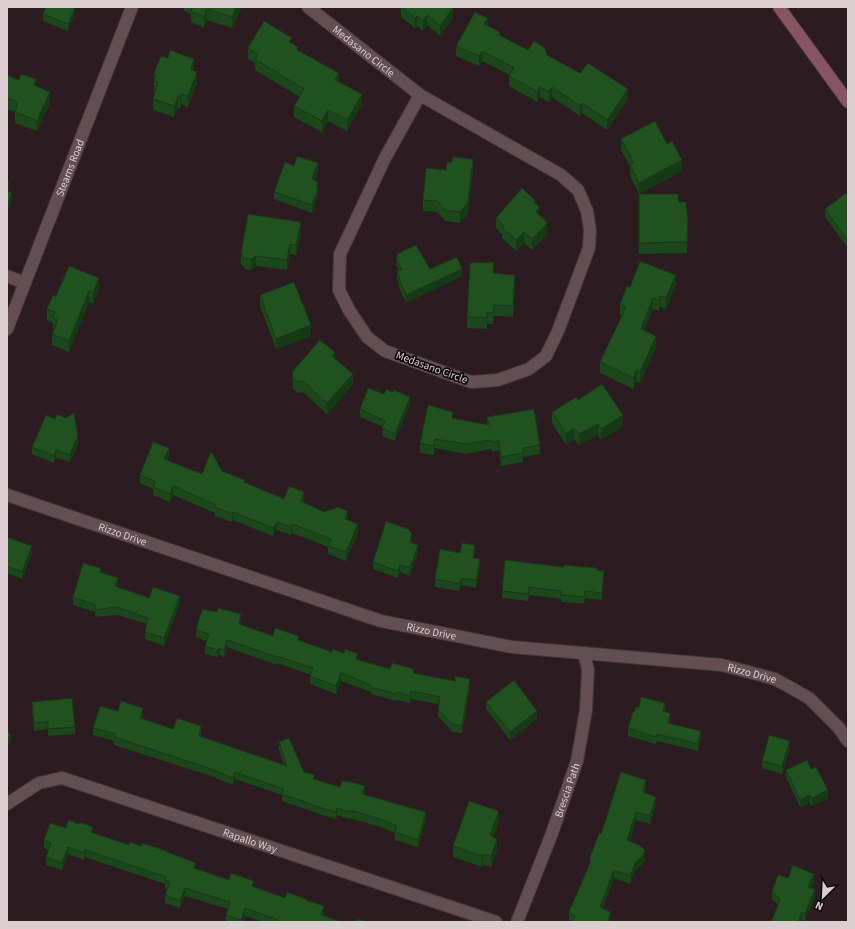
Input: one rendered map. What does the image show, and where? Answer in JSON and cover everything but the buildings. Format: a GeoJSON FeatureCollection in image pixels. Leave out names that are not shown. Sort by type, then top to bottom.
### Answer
{"type":"FeatureCollection","features":[{"type":"Feature","properties":{"kind":"street","name":"Stearns Road"},"geometry":{"type":"LineString","coordinates":[[7,329],[132,7]]}},
{"type":"Feature","properties":{"kind":"street","name":"Medasano Circle"},"geometry":{"type":"LineString","coordinates":[[308,7],[420,95],[561,176],[578,190],[587,211],[590,230],[589,248],[558,331],[546,356],[529,370],[498,380],[471,382],[386,351],[367,337],[349,310],[339,290],[340,254],[385,158],[420,95]]}},
{"type":"Feature","properties":{"kind":"street"},"geometry":{"type":"LineString","coordinates":[[779,7],[848,102]]}},
{"type":"Feature","properties":{"kind":"street"},"geometry":{"type":"LineString","coordinates":[[7,276],[25,283]]}},
{"type":"Feature","properties":{"kind":"street","name":"Rizzo Drive"},"geometry":{"type":"LineString","coordinates":[[7,495],[381,621],[512,647],[722,665],[775,679],[809,698],[839,728],[848,742]]}},
{"type":"Feature","properties":{"kind":"street","name":"Brescia Path"},"geometry":{"type":"LineString","coordinates":[[517,922],[551,836],[577,761],[586,710],[588,670],[584,653]]}},
{"type":"Feature","properties":{"kind":"street","name":"Rapallo Way"},"geometry":{"type":"LineString","coordinates":[[7,804],[39,783],[62,778],[496,922]]}}]}
